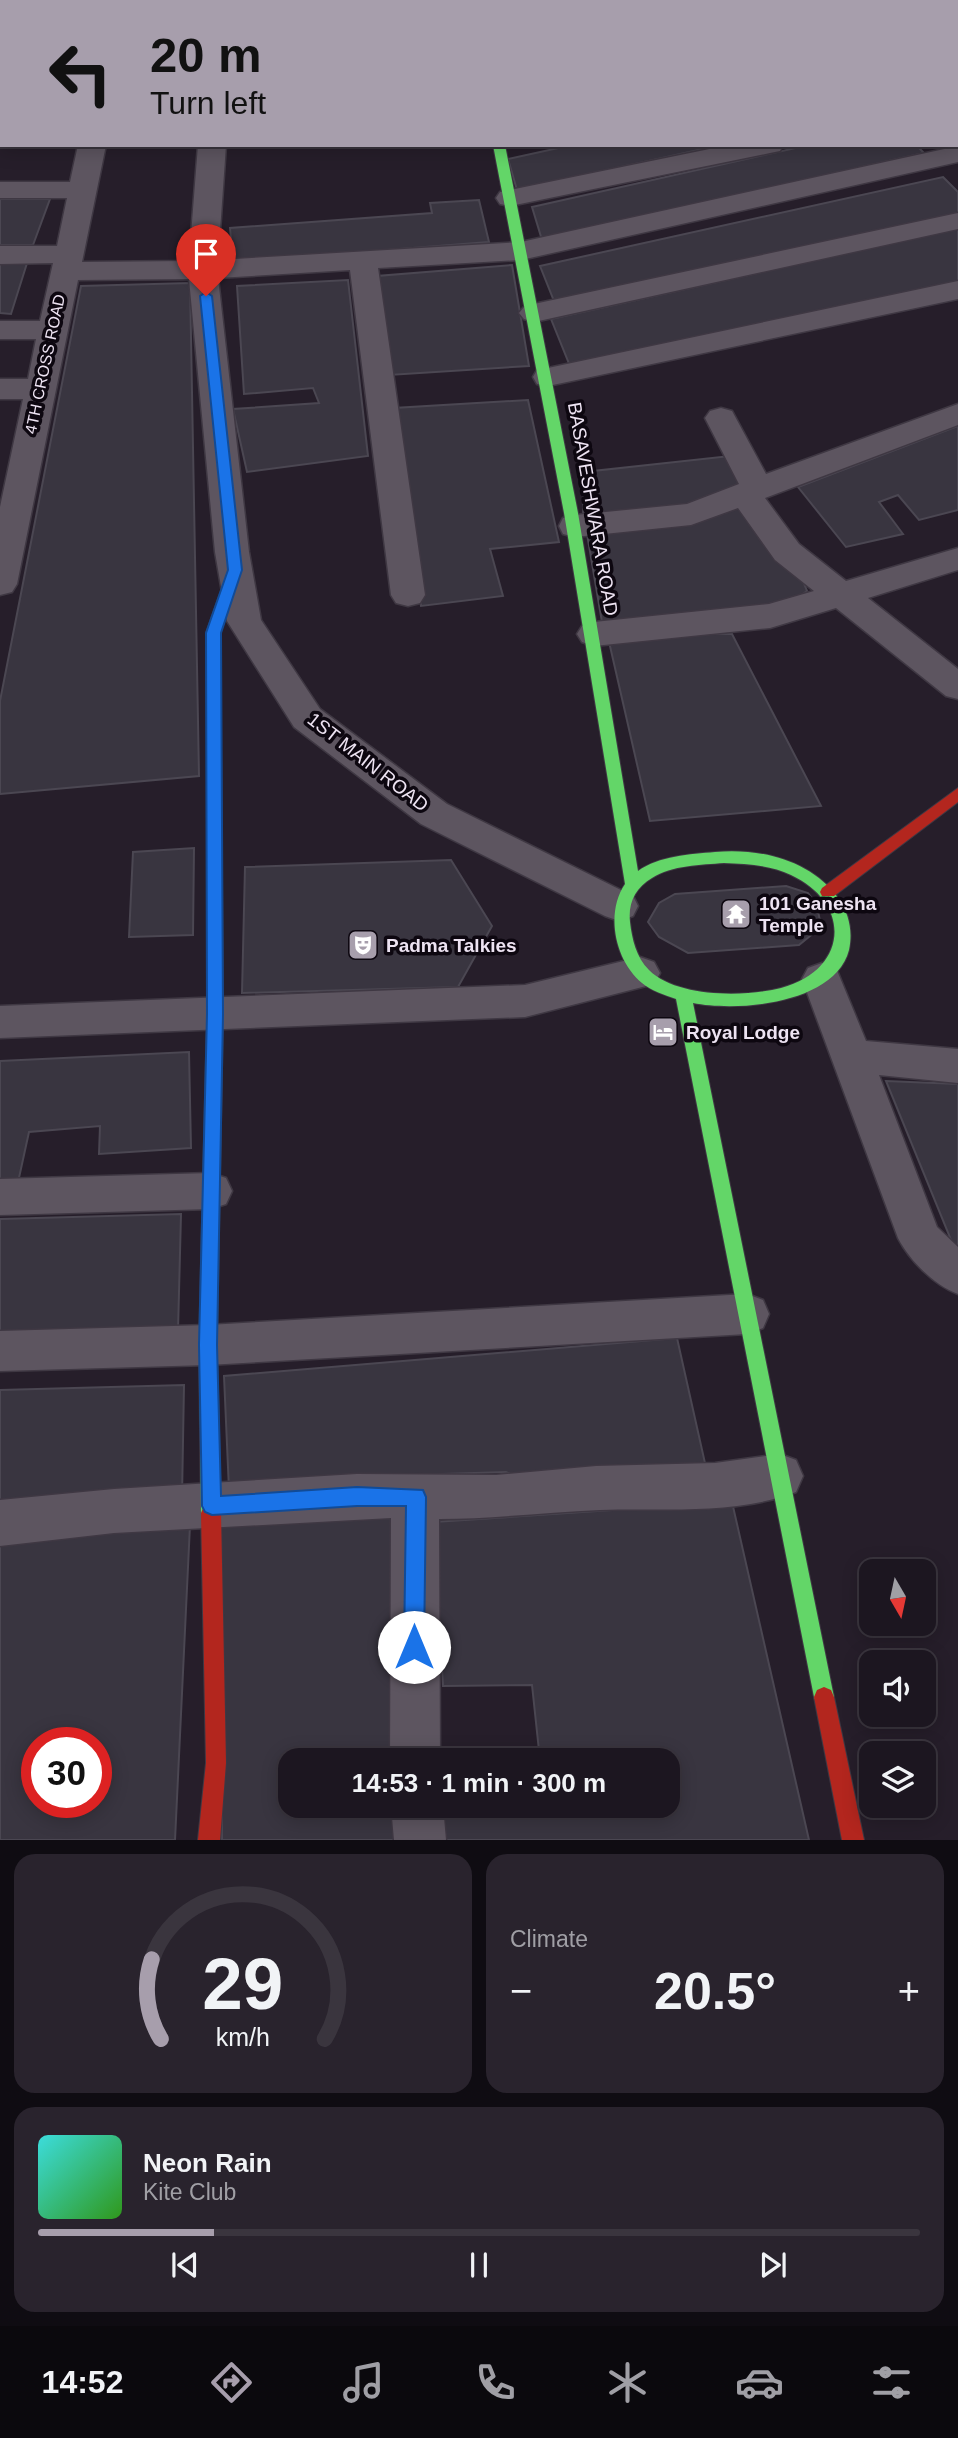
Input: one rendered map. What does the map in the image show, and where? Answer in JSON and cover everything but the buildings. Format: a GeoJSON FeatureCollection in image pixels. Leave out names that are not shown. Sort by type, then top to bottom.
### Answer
{"type":"FeatureCollection","features":[{"type":"Feature","properties":{"kind":"street","name":"4TH CROSS ROAD"},"geometry":{"type":"LineString","coordinates":[[0,584],[11,466],[39,389],[92,147]]}},
{"type":"Feature","properties":{"kind":"street","name":"1ST MAIN ROAD"},"geometry":{"type":"LineString","coordinates":[[212,147],[203,270],[235,570],[244,621],[307,718],[434,814],[626,895]]}},
{"type":"Feature","properties":{"kind":"street","name":"BASAVESHWARA ROAD"},"geometry":{"type":"LineString","coordinates":[[499,147],[548,377],[594,634],[626,895]]}},
{"type":"Feature","properties":{"kind":"street"},"geometry":{"type":"LineString","coordinates":[[510,198],[760,147]]}},
{"type":"Feature","properties":{"kind":"street"},"geometry":{"type":"LineString","coordinates":[[0,255],[67,263],[203,270],[522,251],[950,155]]}},
{"type":"Feature","properties":{"kind":"street"},"geometry":{"type":"LineString","coordinates":[[0,190],[83,190]]}},
{"type":"Feature","properties":{"kind":"street"},"geometry":{"type":"LineString","coordinates":[[534,313],[646,292],[958,221]]}},
{"type":"Feature","properties":{"kind":"street"},"geometry":{"type":"LineString","coordinates":[[363,261],[408,595]]}},
{"type":"Feature","properties":{"kind":"street"},"geometry":{"type":"LineString","coordinates":[[548,377],[958,290]]}},
{"type":"Feature","properties":{"kind":"street"},"geometry":{"type":"LineString","coordinates":[[0,330],[52,330]]}},
{"type":"Feature","properties":{"kind":"street"},"geometry":{"type":"LineString","coordinates":[[0,389],[39,389]]}},
{"type":"Feature","properties":{"kind":"street"},"geometry":{"type":"LineString","coordinates":[[575,526],[691,514],[958,414]]}},
{"type":"Feature","properties":{"kind":"street"},"geometry":{"type":"LineString","coordinates":[[721,418],[751,492],[787,552],[958,687]]}},
{"type":"Feature","properties":{"kind":"street"},"geometry":{"type":"LineString","coordinates":[[594,634],[770,616],[956,561]]}},
{"type":"Feature","properties":{"kind":"street"},"geometry":{"type":"LineString","coordinates":[[209,1839],[216,1763],[208,1345],[215,1014],[214,633],[235,570]]}},
{"type":"Feature","properties":{"kind":"street"},"geometry":{"type":"LineString","coordinates":[[828,892],[958,794]]}},
{"type":"Feature","properties":{"kind":"street"},"geometry":{"type":"LineString","coordinates":[[758,857],[802,871],[828,892],[843,923],[841,952],[822,979],[798,990],[734,1001],[701,1001],[656,985],[640,972],[626,948],[626,895],[659,866],[696,859],[758,857]]}},
{"type":"Feature","properties":{"kind":"street"},"geometry":{"type":"LineString","coordinates":[[0,1023],[525,1001],[640,972]]}},
{"type":"Feature","properties":{"kind":"street"},"geometry":{"type":"LineString","coordinates":[[822,979],[920,1238],[958,1275]]}},
{"type":"Feature","properties":{"kind":"street"},"geometry":{"type":"LineString","coordinates":[[684,996],[853,1839]]}},
{"type":"Feature","properties":{"kind":"street"},"geometry":{"type":"LineString","coordinates":[[850,1056],[958,1066]]}},
{"type":"Feature","properties":{"kind":"street"},"geometry":{"type":"LineString","coordinates":[[0,1197],[211,1191]]}},
{"type":"Feature","properties":{"kind":"street"},"geometry":{"type":"LineString","coordinates":[[0,1351],[208,1345],[747,1314]]}},
{"type":"Feature","properties":{"kind":"street"},"geometry":{"type":"LineString","coordinates":[[0,1523],[114,1511],[357,1496],[496,1497],[596,1488],[715,1485],[780,1476]]}},
{"type":"Feature","properties":{"kind":"street"},"geometry":{"type":"LineString","coordinates":[[415,1748],[413,1568],[416,1497]]}},
{"type":"Feature","properties":{"kind":"street"},"geometry":{"type":"LineString","coordinates":[[418,1818],[420,1839]]}},
{"type":"Feature","properties":{"kind":"traffic: fast"},"geometry":{"type":"LineString","coordinates":[[499,147],[571,513],[632,883]]}},
{"type":"Feature","properties":{"kind":"traffic: fast"},"geometry":{"type":"LineString","coordinates":[[211,1513],[208,1345],[215,1014],[214,746]]}},
{"type":"Feature","properties":{"kind":"traffic: fast"},"geometry":{"type":"LineString","coordinates":[[724,857],[755,859],[785,866],[799,871],[822,889],[838,912],[842,927],[840,952],[827,971],[807,985],[783,994],[728,1000],[700,998],[676,992],[656,984],[639,970],[624,937],[621,914],[625,896],[634,882],[648,872],[665,866],[724,857]]}},
{"type":"Feature","properties":{"kind":"traffic: fast"},"geometry":{"type":"LineString","coordinates":[[684,996],[824,1697]]}},
{"type":"Feature","properties":{"kind":"traffic: jam"},"geometry":{"type":"LineString","coordinates":[[214,746],[213,633],[235,571]]}},
{"type":"Feature","properties":{"kind":"traffic: jam"},"geometry":{"type":"LineString","coordinates":[[828,892],[958,794]]}},
{"type":"Feature","properties":{"kind":"traffic: jam"},"geometry":{"type":"LineString","coordinates":[[209,1840],[216,1763],[211,1513]]}},
{"type":"Feature","properties":{"kind":"traffic: jam"},"geometry":{"type":"LineString","coordinates":[[824,1697],[853,1840]]}},
{"type":"Feature","properties":{"kind":"place","name":"101 Ganesha Temple"},"geometry":{"type":"Point","coordinates":[736,914]}},
{"type":"Feature","properties":{"kind":"place","name":"Padma Talkies"},"geometry":{"type":"Point","coordinates":[363,945]}},
{"type":"Feature","properties":{"kind":"place","name":"Royal Lodge"},"geometry":{"type":"Point","coordinates":[663,1032]}},
{"type":"Feature","properties":{"kind":"route"},"geometry":{"type":"LineString","coordinates":[[206,296],[235,570],[214,633],[215,1014],[208,1345],[212,1506],[357,1496],[416,1497],[414,1647]]}}]}
